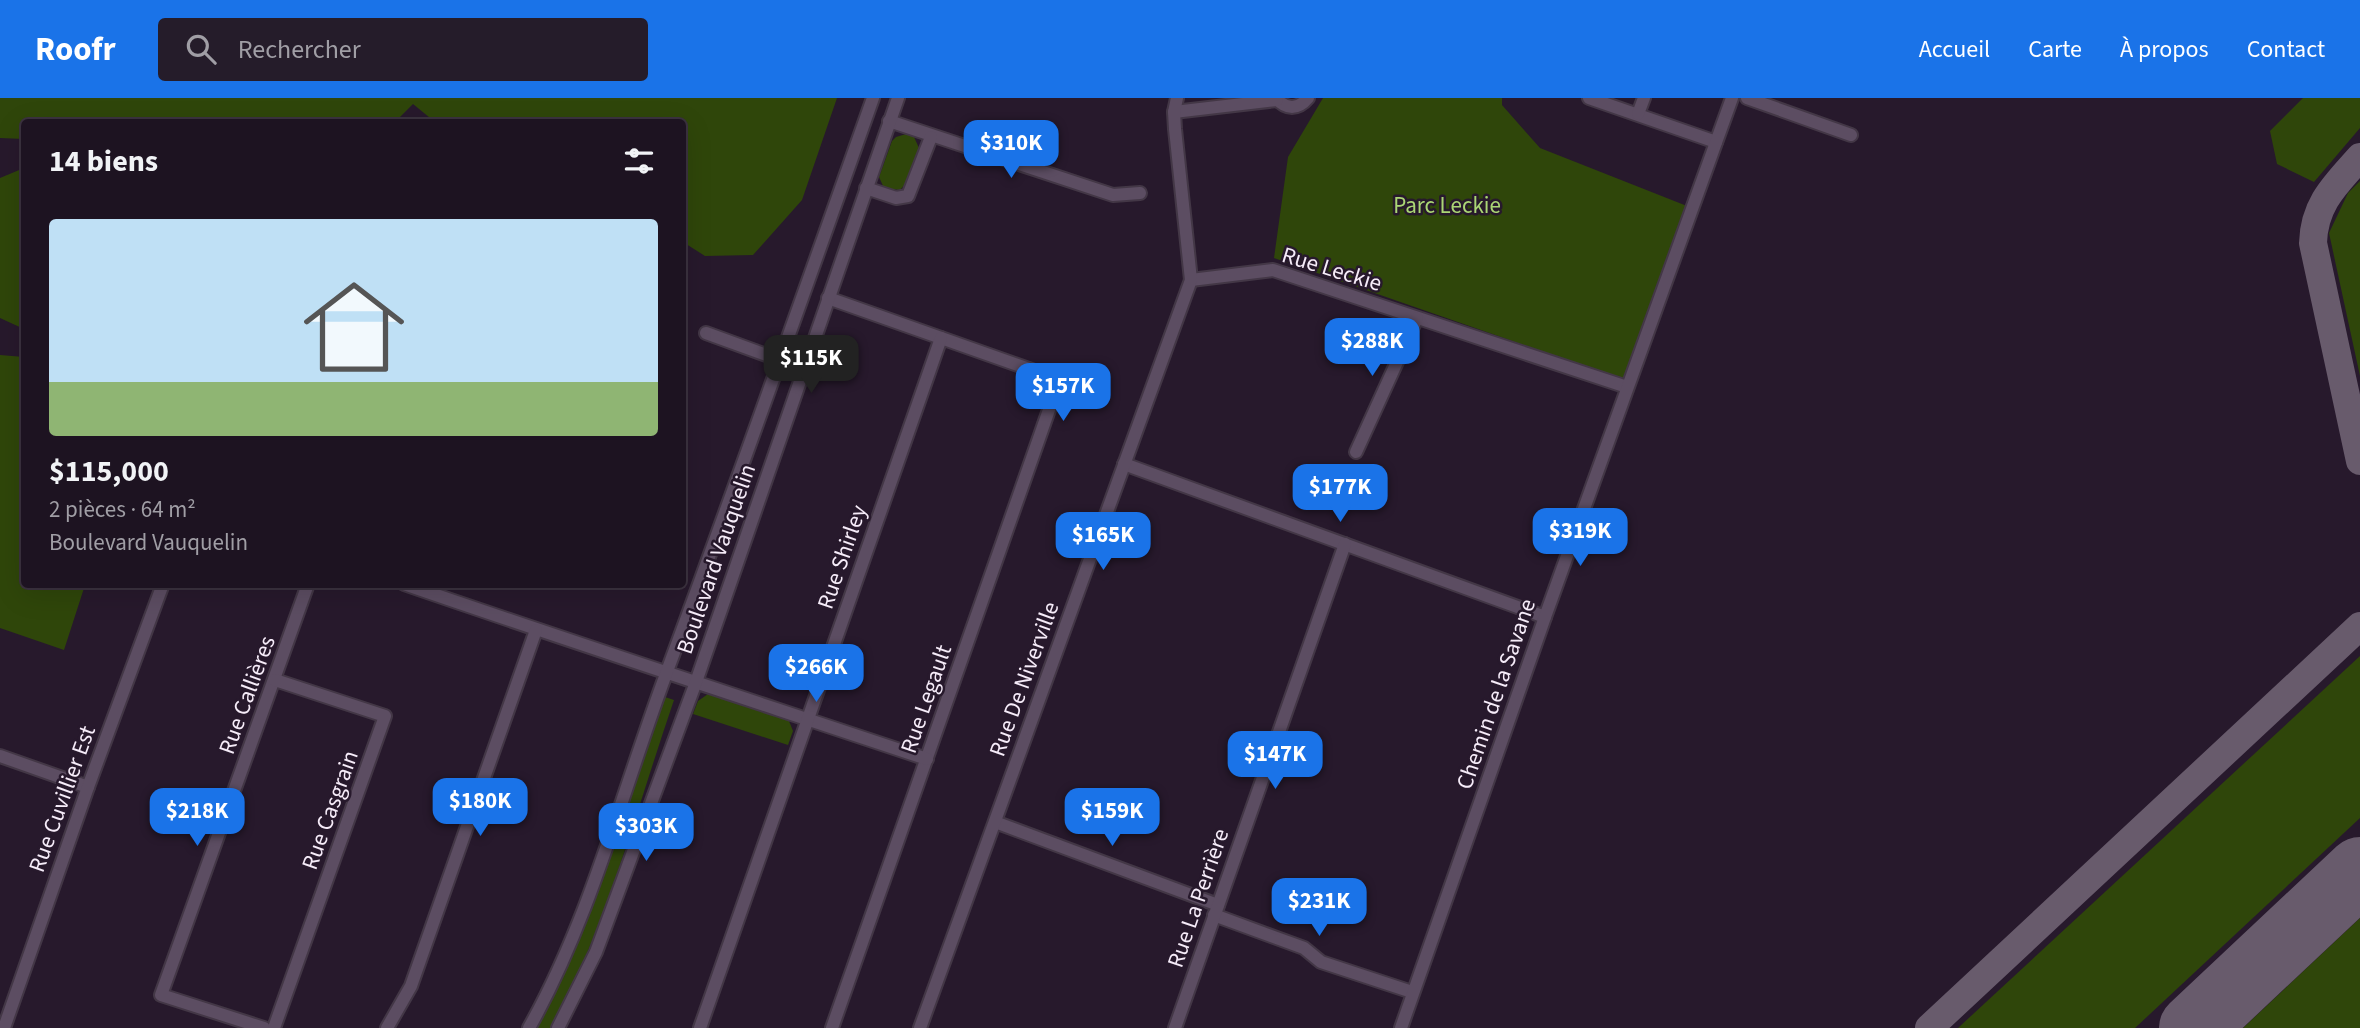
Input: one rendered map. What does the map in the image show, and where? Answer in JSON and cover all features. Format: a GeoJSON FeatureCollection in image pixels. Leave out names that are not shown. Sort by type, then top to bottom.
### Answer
{"type":"FeatureCollection","features":[{"type":"Feature","properties":{"kind":"street","name":"Boulevard Vauquelin"},"geometry":{"type":"LineString","coordinates":[[529,1028],[558,972],[576,929],[873,98]]}},
{"type":"Feature","properties":{"kind":"street","name":"Boulevard Vauquelin"},"geometry":{"type":"LineString","coordinates":[[562,1025],[596,952],[696,682],[898,98]]}},
{"type":"Feature","properties":{"kind":"street","name":"Rue De Niverville"},"geometry":{"type":"LineString","coordinates":[[920,1028],[1191,280],[1182,216],[1174,112],[1177,98]]}},
{"type":"Feature","properties":{"kind":"street"},"geometry":{"type":"LineString","coordinates":[[1174,112],[1276,99],[1282,105],[1296,107],[1308,98]]}},
{"type":"Feature","properties":{"kind":"street"},"geometry":{"type":"LineString","coordinates":[[1589,98],[1716,142]]}},
{"type":"Feature","properties":{"kind":"street"},"geometry":{"type":"LineString","coordinates":[[1638,114],[1644,98]]}},
{"type":"Feature","properties":{"kind":"street","name":"Chemin de la Savane"},"geometry":{"type":"LineString","coordinates":[[1401,1028],[1545,617],[1732,98]]}},
{"type":"Feature","properties":{"kind":"street"},"geometry":{"type":"LineString","coordinates":[[1747,98],[1851,135]]}},
{"type":"Feature","properties":{"kind":"street"},"geometry":{"type":"LineString","coordinates":[[889,121],[1113,195],[1140,193]]}},
{"type":"Feature","properties":{"kind":"street"},"geometry":{"type":"LineString","coordinates":[[866,188],[896,198],[908,196],[931,137]]}},
{"type":"Feature","properties":{"kind":"street","name":"Rue Leckie"},"geometry":{"type":"LineString","coordinates":[[1191,280],[1273,270],[1627,387]]}},
{"type":"Feature","properties":{"kind":"street"},"geometry":{"type":"LineString","coordinates":[[828,298],[941,338]]}},
{"type":"Feature","properties":{"kind":"street"},"geometry":{"type":"LineString","coordinates":[[1356,452],[1418,318]]}},
{"type":"Feature","properties":{"kind":"street"},"geometry":{"type":"LineString","coordinates":[[706,333],[780,360]]}},
{"type":"Feature","properties":{"kind":"street","name":"Rue Legault"},"geometry":{"type":"LineString","coordinates":[[832,1028],[1056,392],[1056,383],[1051,377],[941,338]]}},
{"type":"Feature","properties":{"kind":"street","name":"Rue Shirley"},"geometry":{"type":"LineString","coordinates":[[700,1028],[941,338]]}},
{"type":"Feature","properties":{"kind":"street"},"geometry":{"type":"LineString","coordinates":[[1124,464],[1545,617]]}},
{"type":"Feature","properties":{"kind":"street","name":"Rue La Perrière"},"geometry":{"type":"LineString","coordinates":[[1175,1028],[1345,544]]}},
{"type":"Feature","properties":{"kind":"street","name":"Rue Cuvillier Est"},"geometry":{"type":"LineString","coordinates":[[4,1028],[5,1011],[162,588]]}},
{"type":"Feature","properties":{"kind":"street","name":"Rue Callières"},"geometry":{"type":"LineString","coordinates":[[264,1028],[161,995],[308,588]]}},
{"type":"Feature","properties":{"kind":"street"},"geometry":{"type":"LineString","coordinates":[[415,588],[666,674],[927,759]]}},
{"type":"Feature","properties":{"kind":"street"},"geometry":{"type":"LineString","coordinates":[[387,1028],[411,986],[536,630]]}},
{"type":"Feature","properties":{"kind":"street","name":"Rue Casgrain"},"geometry":{"type":"LineString","coordinates":[[274,1028],[385,716],[275,680]]}},
{"type":"Feature","properties":{"kind":"street"},"geometry":{"type":"LineString","coordinates":[[0,756],[88,787]]}},
{"type":"Feature","properties":{"kind":"street"},"geometry":{"type":"LineString","coordinates":[[995,822],[1216,910],[1304,948],[1321,962],[1412,992]]}},
{"type":"Feature","properties":{"kind":"green space"},"geometry":{"type":"Polygon","coordinates":[[[0,98],[837,98],[802,200],[753,255],[705,256],[686,244],[686,119],[431,119],[413,104],[398,119],[21,119],[21,139],[0,138],[0,98]]]}},
{"type":"Feature","properties":{"kind":"green space","name":"Parc Leckie"},"geometry":{"type":"Polygon","coordinates":[[[1323,98],[1502,98],[1502,105],[1540,148],[1687,206],[1627,381],[1274,258],[1288,157],[1323,98]]]}},
{"type":"Feature","properties":{"kind":"green space"},"geometry":{"type":"Polygon","coordinates":[[[2303,98],[2360,98],[2360,128],[2314,182],[2277,164],[2270,131],[2303,98]]]}},
{"type":"Feature","properties":{"kind":"green space"},"geometry":{"type":"Polygon","coordinates":[[[906,134],[914,137],[919,148],[908,181],[900,190],[884,188],[879,177],[892,141],[906,134]]]}},
{"type":"Feature","properties":{"kind":"green space"},"geometry":{"type":"Polygon","coordinates":[[[21,169],[21,328],[0,318],[0,178],[21,169]]]}},
{"type":"Feature","properties":{"kind":"green space"},"geometry":{"type":"Polygon","coordinates":[[[2360,181],[2360,376],[2329,233],[2348,193],[2360,181]]]}},
{"type":"Feature","properties":{"kind":"green space"},"geometry":{"type":"Polygon","coordinates":[[[0,355],[21,357],[21,588],[84,588],[64,650],[0,628],[0,355]]]}},
{"type":"Feature","properties":{"kind":"green space"},"geometry":{"type":"Polygon","coordinates":[[[2360,656],[2360,818],[2135,1028],[1958,1028],[2360,656]]]}},
{"type":"Feature","properties":{"kind":"green space"},"geometry":{"type":"Polygon","coordinates":[[[708,694],[789,721],[793,731],[788,745],[693,714],[698,701],[708,694]]]}},
{"type":"Feature","properties":{"kind":"green space"},"geometry":{"type":"Polygon","coordinates":[[[665,697],[674,700],[605,908],[552,1028],[535,1028],[590,906],[665,697]]]}},
{"type":"Feature","properties":{"kind":"green space"},"geometry":{"type":"Polygon","coordinates":[[[2360,918],[2360,1028],[2243,1028],[2360,918]]]}},
{"type":"Feature","properties":{"kind":"taxiway"},"geometry":{"type":"LineString","coordinates":[[2360,157],[2334,186],[2322,206],[2314,229],[2313,243],[2360,461]]}},
{"type":"Feature","properties":{"kind":"taxiway"},"geometry":{"type":"LineString","coordinates":[[1929,1028],[2360,626]]}},
{"type":"Feature","properties":{"kind":"runway"},"geometry":{"type":"LineString","coordinates":[[2193,1028],[2360,871]]}}]}
